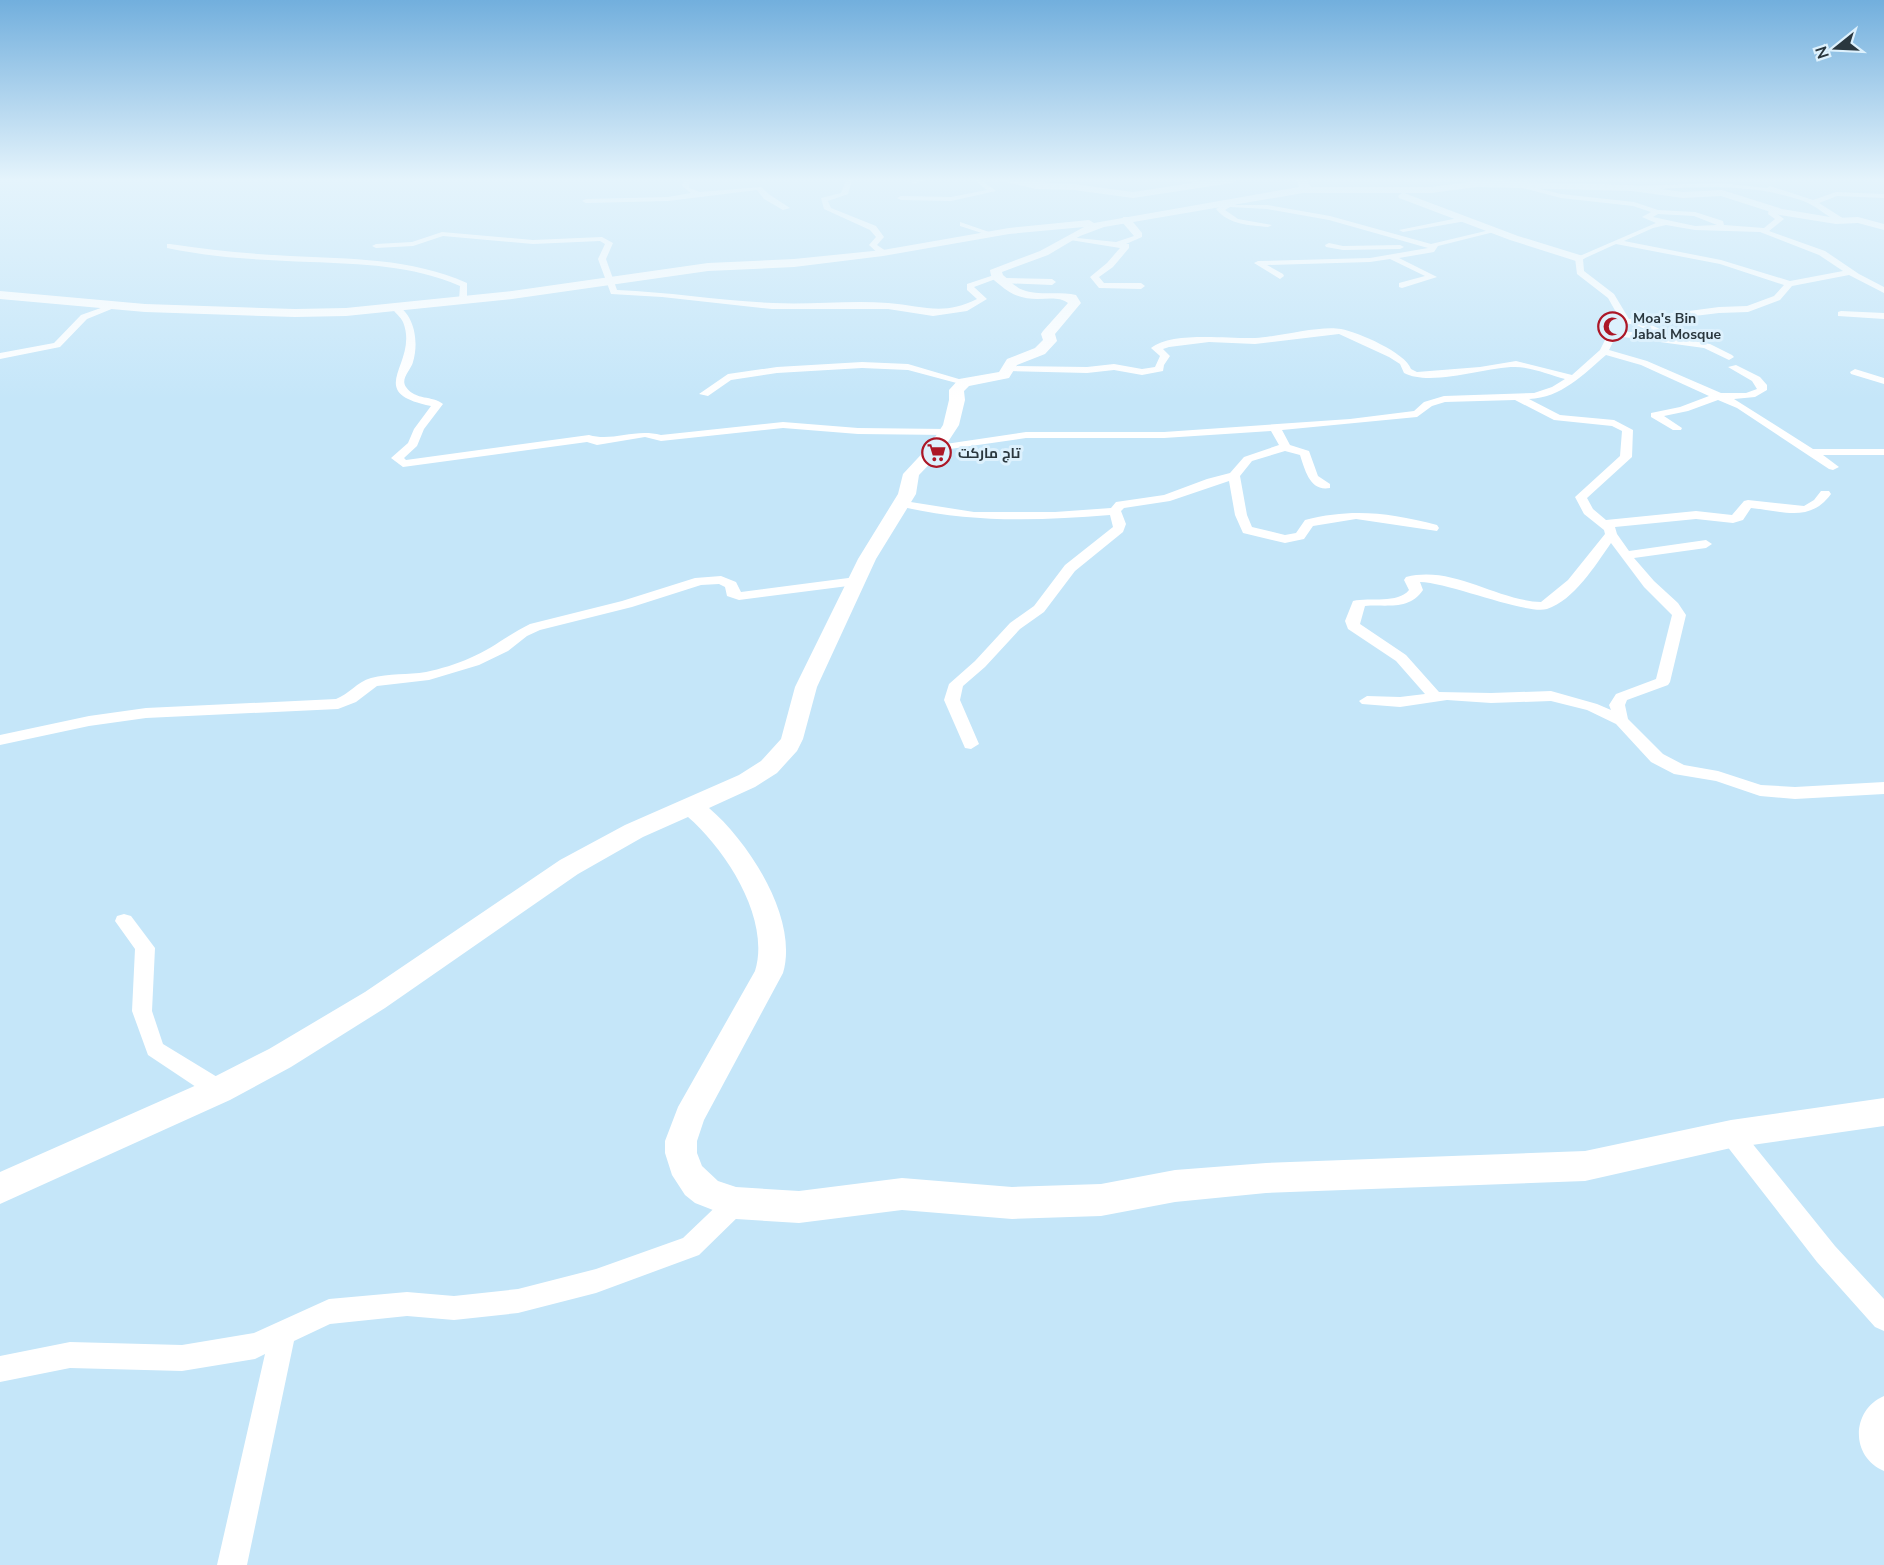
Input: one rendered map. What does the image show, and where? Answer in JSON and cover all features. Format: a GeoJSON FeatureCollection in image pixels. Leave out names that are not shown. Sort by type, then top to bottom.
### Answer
{"type":"FeatureCollection","features":[{"type":"Feature","properties":{"kind":"street"},"geometry":{"type":"LineString","coordinates":[[222,253],[376,262],[450,278],[464,285],[463,300]]}},
{"type":"Feature","properties":{"kind":"street"},"geometry":{"type":"LineString","coordinates":[[605,253],[602,260],[614,292],[662,294],[771,306],[888,306],[933,313],[964,309],[981,302],[983,297],[970,286],[1000,279],[1052,282]]}},
{"type":"Feature","properties":{"kind":"street"},"geometry":{"type":"LineString","coordinates":[[0,295],[115,306],[308,313],[463,300],[708,267],[794,263],[888,253]]}},
{"type":"Feature","properties":{"kind":"street"},"geometry":{"type":"LineString","coordinates":[[704,394],[728,377],[777,370],[862,365],[908,367],[964,382],[1001,376],[1007,373],[1012,362],[1045,347],[1050,341],[1048,334],[1075,301],[1062,295],[1034,296],[1019,293],[995,273],[999,268],[1043,253]]}},
{"type":"Feature","properties":{"kind":"street"},"geometry":{"type":"LineString","coordinates":[[1121,253],[1094,277],[1102,286],[1141,286]]}},
{"type":"Feature","properties":{"kind":"street"},"geometry":{"type":"LineString","coordinates":[[1280,276],[1258,263],[1393,258],[1417,253]]}},
{"type":"Feature","properties":{"kind":"street"},"geometry":{"type":"LineString","coordinates":[[1563,253],[1579,258],[1590,253]]}},
{"type":"Feature","properties":{"kind":"street"},"geometry":{"type":"LineString","coordinates":[[1673,253],[1721,262],[1789,284],[1851,272]]}},
{"type":"Feature","properties":{"kind":"street"},"geometry":{"type":"LineString","coordinates":[[1822,253],[1884,291]]}},
{"type":"Feature","properties":{"kind":"street"},"geometry":{"type":"LineString","coordinates":[[1393,258],[1433,277],[1402,285]]}},
{"type":"Feature","properties":{"kind":"street"},"geometry":{"type":"LineString","coordinates":[[1579,258],[1580,272],[1611,296],[1630,321],[1659,332],[1664,335],[1663,338]]}},
{"type":"Feature","properties":{"kind":"street"},"geometry":{"type":"LineString","coordinates":[[395,307],[406,320],[411,343],[408,363],[399,380],[400,387],[412,399],[438,404],[419,429],[413,444],[397,458],[403,464],[589,438],[597,442],[645,434],[661,438],[761,426],[942,440],[962,446],[1026,435],[1164,435],[1413,415],[1421,412],[1428,404],[1443,399],[1519,398],[1550,392],[1574,378],[1604,351],[1615,328],[1630,321],[1719,310],[1748,309],[1777,298],[1789,284]]}},
{"type":"Feature","properties":{"kind":"street"},"geometry":{"type":"LineString","coordinates":[[0,356],[57,345],[84,317],[115,306]]}},
{"type":"Feature","properties":{"kind":"street"},"geometry":{"type":"LineString","coordinates":[[1841,314],[1884,316]]}},
{"type":"Feature","properties":{"kind":"street"},"geometry":{"type":"LineString","coordinates":[[1009,368],[1087,370],[1114,367],[1147,372],[1160,369],[1159,364],[1165,357],[1156,348],[1167,344],[1209,339],[1255,341],[1339,331],[1348,333],[1394,356],[1404,363],[1407,371],[1415,375],[1480,370],[1516,364],[1574,378]]}},
{"type":"Feature","properties":{"kind":"street"},"geometry":{"type":"LineString","coordinates":[[1613,333],[1663,338],[1707,346],[1762,385],[1762,390],[1758,393],[1718,396],[1702,400],[1687,408],[1655,415],[1677,428]]}},
{"type":"Feature","properties":{"kind":"street"},"geometry":{"type":"LineString","coordinates":[[1604,351],[1644,363],[1747,409],[1833,467]]}},
{"type":"Feature","properties":{"kind":"street"},"geometry":{"type":"LineString","coordinates":[[1855,372],[1884,381]]}},
{"type":"Feature","properties":{"kind":"street"},"geometry":{"type":"LineString","coordinates":[[0,1188],[219,1090],[290,1052],[375,1000],[569,867],[634,831],[770,767],[785,751],[794,733],[806,687],[867,559],[902,503],[909,489],[911,474],[942,440],[955,414],[956,390],[964,382]]}},
{"type":"Feature","properties":{"kind":"street"},"geometry":{"type":"LineString","coordinates":[[1519,398],[1558,418],[1614,423],[1628,430],[1626,457],[1581,497],[1582,502],[1592,515],[1608,529],[1626,555],[1650,584],[1671,603],[1679,615],[1663,682],[1621,697],[1617,705],[1621,721]]}},
{"type":"Feature","properties":{"kind":"street"},"geometry":{"type":"LineString","coordinates":[[1274,427],[1284,441],[1285,447]]}},
{"type":"Feature","properties":{"kind":"street"},"geometry":{"type":"LineString","coordinates":[[902,503],[974,516],[1056,516],[1115,511],[1120,505],[1166,498],[1211,481],[1234,476],[1248,459],[1285,447],[1305,453],[1315,482],[1326,486]]}},
{"type":"Feature","properties":{"kind":"street"},"geometry":{"type":"LineString","coordinates":[[1810,452],[1884,452]]}},
{"type":"Feature","properties":{"kind":"street"},"geometry":{"type":"LineString","coordinates":[[1234,476],[1240,515],[1247,530],[1285,539],[1300,536],[1309,523],[1353,514],[1433,528]]}},
{"type":"Feature","properties":{"kind":"street"},"geometry":{"type":"LineString","coordinates":[[1608,529],[1696,515],[1733,519],[1739,517],[1748,504],[1806,510],[1818,503],[1825,494]]}},
{"type":"Feature","properties":{"kind":"street"},"geometry":{"type":"LineString","coordinates":[[971,744],[952,700],[956,684],[980,664],[1015,626],[1039,609],[1070,568],[1119,529],[1120,524],[1115,511]]}},
{"type":"Feature","properties":{"kind":"street"},"geometry":{"type":"LineString","coordinates":[[1435,696],[1401,658],[1353,626],[1352,621],[1358,604],[1366,601],[1393,602],[1410,598],[1416,590],[1411,580],[1422,576],[1451,581],[1482,593],[1543,606],[1567,588],[1593,559],[1608,529]]}},
{"type":"Feature","properties":{"kind":"street"},"geometry":{"type":"LineString","coordinates":[[1626,555],[1706,544]]}},
{"type":"Feature","properties":{"kind":"street"},"geometry":{"type":"LineString","coordinates":[[0,740],[80,723],[146,713],[209,708],[335,705],[349,700],[372,683],[390,679],[412,680],[445,672],[488,656],[528,630],[622,606],[704,580],[727,581],[731,585],[732,593],[739,596],[856,581]]}},
{"type":"Feature","properties":{"kind":"street"},"geometry":{"type":"LineString","coordinates":[[1367,701],[1411,701],[1435,696],[1505,698],[1551,696],[1592,706],[1621,721],[1657,758],[1680,770],[1718,776],[1760,790],[1830,792],[1884,788]]}},
{"type":"Feature","properties":{"kind":"street"},"geometry":{"type":"LineString","coordinates":[[690,805],[727,841],[750,872],[774,939],[773,961],[769,973],[689,1117],[681,1141],[683,1164],[697,1184],[707,1192],[736,1203],[799,1207],[902,1194],[1012,1203],[1101,1200],[1175,1186],[1266,1178],[1585,1166],[1731,1134],[1884,1112]]}},
{"type":"Feature","properties":{"kind":"street"},"geometry":{"type":"LineString","coordinates":[[124,921],[145,948],[142,1011],[155,1049],[219,1090]]}},
{"type":"Feature","properties":{"kind":"street"},"geometry":{"type":"LineString","coordinates":[[1731,1134],[1822,1248],[1884,1318]]}},
{"type":"Feature","properties":{"kind":"street"},"geometry":{"type":"LineString","coordinates":[[0,1369],[70,1355],[182,1358],[255,1346],[329,1312],[407,1304],[454,1308],[518,1301],[596,1281],[691,1247],[736,1203]]}},
{"type":"Feature","properties":{"kind":"street"},"geometry":{"type":"LineString","coordinates":[[232,1565],[283,1333]]}},
{"type":"Feature","properties":{"kind":"street"},"geometry":{"type":"LineString","coordinates":[[1884,1409],[1871,1421],[1870,1431],[1876,1448],[1884,1457]]}},
{"type":"Feature","properties":{"kind":"place","name":"Moa's Bin Jabal Mosque"},"geometry":{"type":"Point","coordinates":[1612,326]}},
{"type":"Feature","properties":{"kind":"place","name":"تاج ماركت"},"geometry":{"type":"Point","coordinates":[937,453]}}]}
